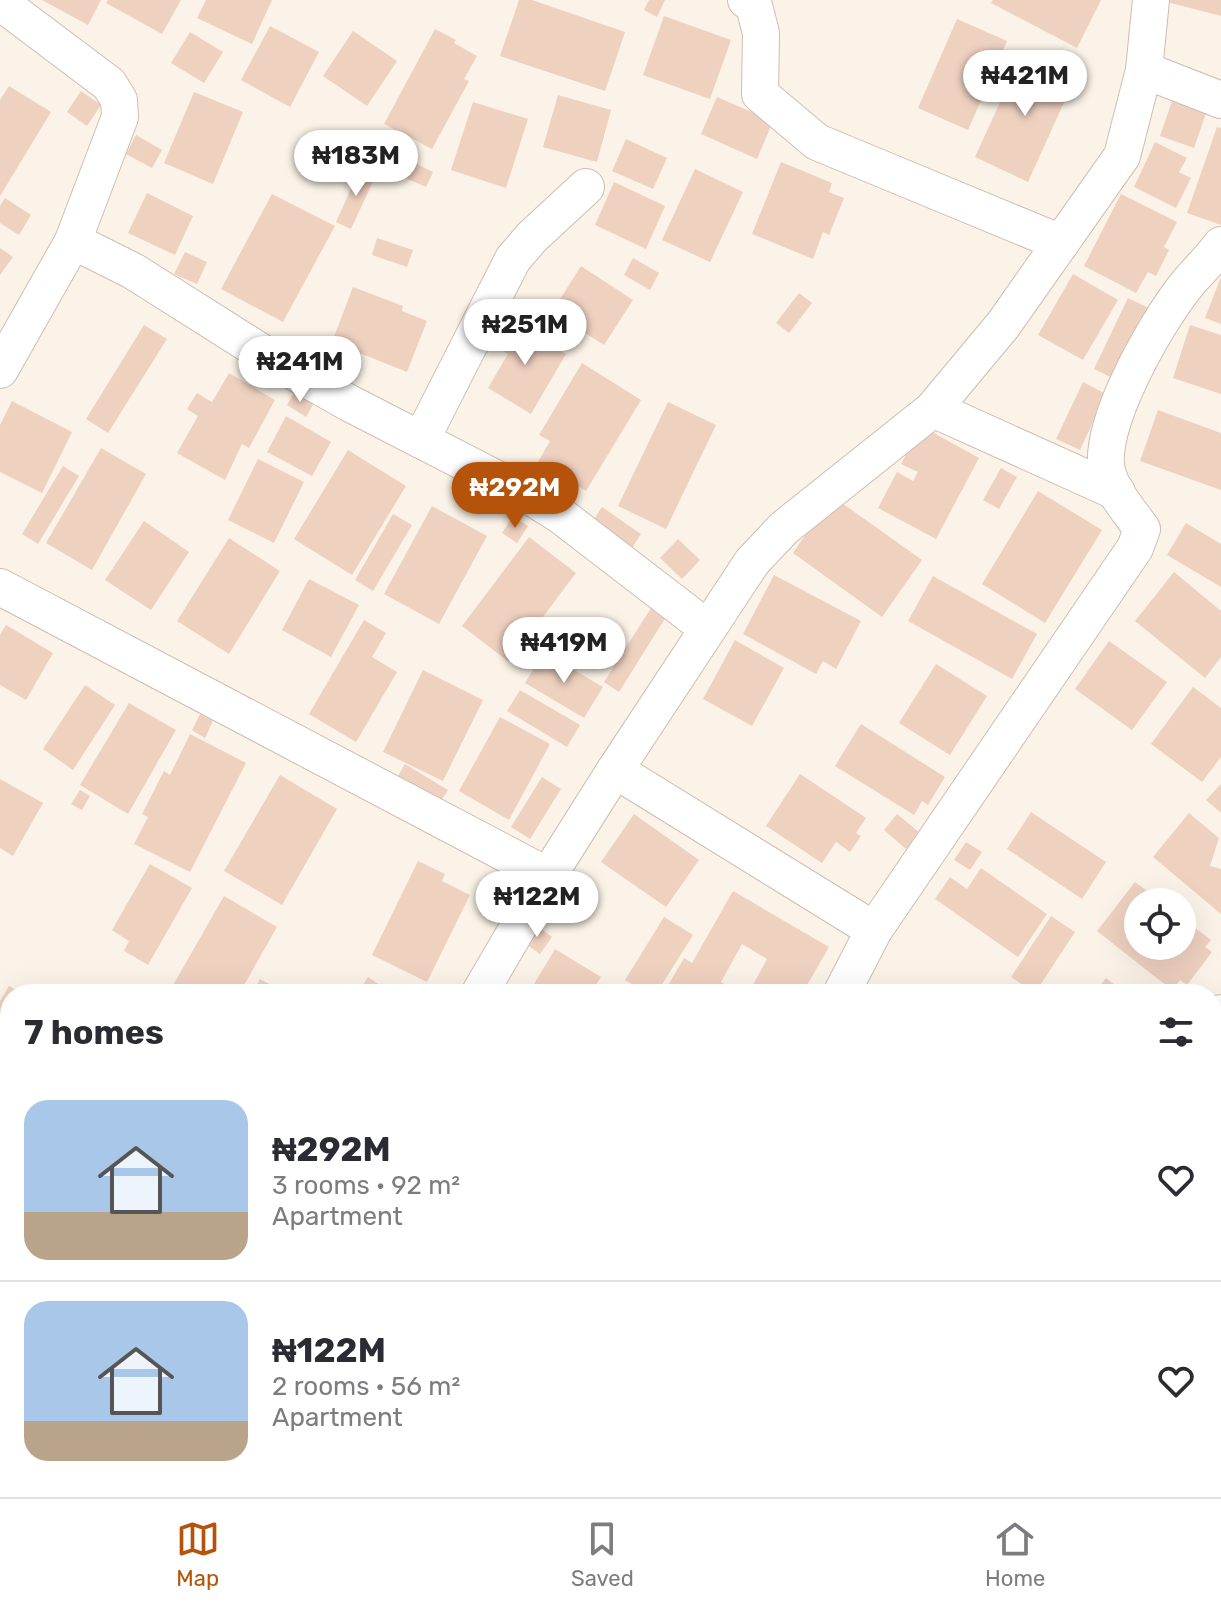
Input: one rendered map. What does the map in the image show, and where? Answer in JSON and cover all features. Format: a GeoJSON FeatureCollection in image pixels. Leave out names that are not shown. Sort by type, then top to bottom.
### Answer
{"type":"FeatureCollection","features":[{"type":"Feature","properties":{"kind":"street"},"geometry":{"type":"LineString","coordinates":[[746,0],[753,2],[761,33],[760,94],[817,142],[1061,243]]}},
{"type":"Feature","properties":{"kind":"street"},"geometry":{"type":"LineString","coordinates":[[485,984],[615,770],[752,562],[784,528],[933,409],[1003,325],[1122,156],[1144,70],[1151,0]]}},
{"type":"Feature","properties":{"kind":"street"},"geometry":{"type":"LineString","coordinates":[[0,2],[109,84],[119,100],[120,117],[73,241],[0,370]]}},
{"type":"Feature","properties":{"kind":"street"},"geometry":{"type":"LineString","coordinates":[[1144,70],[1221,100]]}},
{"type":"Feature","properties":{"kind":"street"},"geometry":{"type":"LineString","coordinates":[[421,440],[513,259],[586,187]]}},
{"type":"Feature","properties":{"kind":"street"},"geometry":{"type":"LineString","coordinates":[[73,241],[133,271],[294,372],[560,515],[707,628]]}},
{"type":"Feature","properties":{"kind":"street"},"geometry":{"type":"LineString","coordinates":[[846,984],[874,930],[1135,548],[1142,529],[1108,474],[1109,436],[1132,372],[1181,291],[1221,245]]}},
{"type":"Feature","properties":{"kind":"street"},"geometry":{"type":"LineString","coordinates":[[933,409],[1117,492]]}},
{"type":"Feature","properties":{"kind":"street"},"geometry":{"type":"LineString","coordinates":[[0,587],[548,876]]}},
{"type":"Feature","properties":{"kind":"street"},"geometry":{"type":"LineString","coordinates":[[615,770],[874,930]]}},
{"type":"Feature","properties":{"kind":"building"},"geometry":{"type":"Polygon","coordinates":[[[42,0],[101,0],[88,25],[42,0]]]}},
{"type":"Feature","properties":{"kind":"building"},"geometry":{"type":"Polygon","coordinates":[[[108,0],[181,0],[162,34],[106,3],[108,0]]]}},
{"type":"Feature","properties":{"kind":"building"},"geometry":{"type":"Polygon","coordinates":[[[206,0],[272,0],[252,44],[197,18],[206,0]]]}},
{"type":"Feature","properties":{"kind":"building"},"geometry":{"type":"Polygon","coordinates":[[[519,0],[532,0],[625,32],[605,91],[500,56],[519,0]]]}},
{"type":"Feature","properties":{"kind":"building"},"geometry":{"type":"Polygon","coordinates":[[[649,0],[665,0],[657,17],[644,10],[649,0]]]}},
{"type":"Feature","properties":{"kind":"building"},"geometry":{"type":"Polygon","coordinates":[[[993,0],[1101,0],[1077,48],[991,3],[993,0]]]}},
{"type":"Feature","properties":{"kind":"building"},"geometry":{"type":"Polygon","coordinates":[[[1221,0],[1221,16],[1163,1],[1221,0]]]}},
{"type":"Feature","properties":{"kind":"building"},"geometry":{"type":"Polygon","coordinates":[[[664,16],[731,40],[710,99],[643,75],[664,16]]]}},
{"type":"Feature","properties":{"kind":"building"},"geometry":{"type":"Polygon","coordinates":[[[957,19],[1007,41],[968,130],[918,108],[957,19]]]}},
{"type":"Feature","properties":{"kind":"building"},"geometry":{"type":"Polygon","coordinates":[[[270,26],[319,52],[290,107],[241,80],[270,26]]]}},
{"type":"Feature","properties":{"kind":"building"},"geometry":{"type":"Polygon","coordinates":[[[435,29],[477,56],[464,79],[469,81],[432,149],[384,124],[435,29]]]}},
{"type":"Feature","properties":{"kind":"building"},"geometry":{"type":"Polygon","coordinates":[[[353,31],[397,61],[367,106],[323,76],[353,31]]]}},
{"type":"Feature","properties":{"kind":"building"},"geometry":{"type":"Polygon","coordinates":[[[190,32],[223,52],[204,83],[171,63],[190,32]]]}},
{"type":"Feature","properties":{"kind":"building"},"geometry":{"type":"Polygon","coordinates":[[[1022,54],[1075,78],[1028,182],[975,157],[1022,54]]]}},
{"type":"Feature","properties":{"kind":"building"},"geometry":{"type":"Polygon","coordinates":[[[9,86],[51,112],[0,196],[0,100],[9,86]]]}},
{"type":"Feature","properties":{"kind":"building"},"geometry":{"type":"Polygon","coordinates":[[[81,91],[101,105],[87,126],[67,112],[81,91]]]}},
{"type":"Feature","properties":{"kind":"building"},"geometry":{"type":"Polygon","coordinates":[[[194,92],[243,112],[213,184],[164,163],[194,92]]]}},
{"type":"Feature","properties":{"kind":"building"},"geometry":{"type":"Polygon","coordinates":[[[558,95],[611,110],[597,162],[543,147],[558,95]]]}},
{"type":"Feature","properties":{"kind":"building"},"geometry":{"type":"Polygon","coordinates":[[[717,97],[773,121],[757,159],[701,134],[717,97]]]}},
{"type":"Feature","properties":{"kind":"building"},"geometry":{"type":"Polygon","coordinates":[[[1172,101],[1206,113],[1194,148],[1160,136],[1172,101]]]}},
{"type":"Feature","properties":{"kind":"building"},"geometry":{"type":"Polygon","coordinates":[[[473,102],[528,119],[506,188],[451,170],[473,102]]]}},
{"type":"Feature","properties":{"kind":"building"},"geometry":{"type":"Polygon","coordinates":[[[1217,127],[1221,128],[1221,225],[1187,213],[1217,127]]]}},
{"type":"Feature","properties":{"kind":"building"},"geometry":{"type":"Polygon","coordinates":[[[136,135],[162,150],[152,168],[126,154],[136,135]]]}},
{"type":"Feature","properties":{"kind":"building"},"geometry":{"type":"Polygon","coordinates":[[[626,139],[667,158],[653,189],[612,171],[626,139]]]}},
{"type":"Feature","properties":{"kind":"building"},"geometry":{"type":"Polygon","coordinates":[[[1155,142],[1187,158],[1179,172],[1191,178],[1176,208],[1134,187],[1155,142]]]}},
{"type":"Feature","properties":{"kind":"building"},"geometry":{"type":"Polygon","coordinates":[[[411,161],[433,172],[426,187],[403,177],[411,161]]]}},
{"type":"Feature","properties":{"kind":"building"},"geometry":{"type":"Polygon","coordinates":[[[781,162],[832,183],[829,192],[844,198],[829,235],[823,232],[813,259],[752,234],[781,162]]]}},
{"type":"Feature","properties":{"kind":"building"},"geometry":{"type":"Polygon","coordinates":[[[361,167],[376,175],[351,229],[336,222],[361,167]]]}},
{"type":"Feature","properties":{"kind":"building"},"geometry":{"type":"Polygon","coordinates":[[[695,169],[743,192],[710,262],[662,240],[695,169]]]}},
{"type":"Feature","properties":{"kind":"building"},"geometry":{"type":"Polygon","coordinates":[[[614,182],[665,206],[646,249],[595,225],[614,182]]]}},
{"type":"Feature","properties":{"kind":"building"},"geometry":{"type":"Polygon","coordinates":[[[147,193],[193,216],[175,255],[128,233],[147,193]]]}},
{"type":"Feature","properties":{"kind":"building"},"geometry":{"type":"Polygon","coordinates":[[[272,194],[335,226],[283,322],[221,289],[272,194]]]}},
{"type":"Feature","properties":{"kind":"building"},"geometry":{"type":"Polygon","coordinates":[[[1121,194],[1177,222],[1164,247],[1169,250],[1156,276],[1148,272],[1136,293],[1084,266],[1121,194]]]}},
{"type":"Feature","properties":{"kind":"building"},"geometry":{"type":"Polygon","coordinates":[[[5,198],[31,215],[19,235],[0,223],[0,206],[5,198]]]}},
{"type":"Feature","properties":{"kind":"building"},"geometry":{"type":"Polygon","coordinates":[[[377,238],[413,250],[407,267],[372,255],[377,238]]]}},
{"type":"Feature","properties":{"kind":"building"},"geometry":{"type":"Polygon","coordinates":[[[0,248],[13,257],[0,275],[0,248]]]}},
{"type":"Feature","properties":{"kind":"building"},"geometry":{"type":"Polygon","coordinates":[[[185,252],[207,262],[197,284],[174,274],[185,252]]]}},
{"type":"Feature","properties":{"kind":"building"},"geometry":{"type":"Polygon","coordinates":[[[633,258],[659,273],[650,290],[624,275],[633,258]]]}},
{"type":"Feature","properties":{"kind":"building"},"geometry":{"type":"Polygon","coordinates":[[[581,266],[633,300],[604,345],[552,312],[581,266]]]}},
{"type":"Feature","properties":{"kind":"building"},"geometry":{"type":"Polygon","coordinates":[[[1073,274],[1118,300],[1083,360],[1038,335],[1073,274]]]}},
{"type":"Feature","properties":{"kind":"building"},"geometry":{"type":"Polygon","coordinates":[[[1221,277],[1221,324],[1205,318],[1221,277]]]}},
{"type":"Feature","properties":{"kind":"building"},"geometry":{"type":"Polygon","coordinates":[[[353,287],[403,306],[402,311],[427,321],[407,372],[332,342],[353,287]]]}},
{"type":"Feature","properties":{"kind":"building"},"geometry":{"type":"Polygon","coordinates":[[[799,293],[812,303],[789,333],[776,323],[799,293]]]}},
{"type":"Feature","properties":{"kind":"building"},"geometry":{"type":"Polygon","coordinates":[[[1128,298],[1157,312],[1123,383],[1094,369],[1128,298]]]}},
{"type":"Feature","properties":{"kind":"building"},"geometry":{"type":"Polygon","coordinates":[[[508,320],[566,354],[531,414],[488,388],[508,354],[493,345],[508,320]]]}},
{"type":"Feature","properties":{"kind":"building"},"geometry":{"type":"Polygon","coordinates":[[[144,325],[167,339],[108,433],[86,419],[144,325]]]}},
{"type":"Feature","properties":{"kind":"building"},"geometry":{"type":"Polygon","coordinates":[[[1190,325],[1221,335],[1221,394],[1173,378],[1190,325]]]}},
{"type":"Feature","properties":{"kind":"building"},"geometry":{"type":"Polygon","coordinates":[[[582,363],[641,400],[586,491],[538,462],[550,441],[539,435],[582,363]]]}},
{"type":"Feature","properties":{"kind":"building"},"geometry":{"type":"Polygon","coordinates":[[[229,373],[275,400],[249,448],[242,444],[225,480],[177,453],[198,416],[187,409],[197,393],[212,402],[229,373]]]}},
{"type":"Feature","properties":{"kind":"building"},"geometry":{"type":"Polygon","coordinates":[[[1083,382],[1106,394],[1080,450],[1056,439],[1083,382]]]}},
{"type":"Feature","properties":{"kind":"building"},"geometry":{"type":"Polygon","coordinates":[[[295,391],[314,403],[306,417],[287,405],[295,391]]]}},
{"type":"Feature","properties":{"kind":"building"},"geometry":{"type":"Polygon","coordinates":[[[12,401],[72,432],[42,493],[0,472],[0,425],[12,401]]]}},
{"type":"Feature","properties":{"kind":"building"},"geometry":{"type":"Polygon","coordinates":[[[668,402],[716,425],[666,529],[618,506],[668,402]]]}},
{"type":"Feature","properties":{"kind":"building"},"geometry":{"type":"Polygon","coordinates":[[[1158,410],[1221,433],[1221,490],[1140,461],[1158,410]]]}},
{"type":"Feature","properties":{"kind":"building"},"geometry":{"type":"Polygon","coordinates":[[[286,416],[331,442],[312,476],[267,452],[286,416]]]}},
{"type":"Feature","properties":{"kind":"building"},"geometry":{"type":"Polygon","coordinates":[[[921,426],[979,458],[936,539],[878,508],[897,472],[913,481],[918,472],[901,464],[921,426]]]}},
{"type":"Feature","properties":{"kind":"building"},"geometry":{"type":"Polygon","coordinates":[[[101,448],[146,474],[92,570],[46,543],[101,448]]]}},
{"type":"Feature","properties":{"kind":"building"},"geometry":{"type":"Polygon","coordinates":[[[348,450],[406,486],[352,575],[294,539],[348,450]]]}},
{"type":"Feature","properties":{"kind":"building"},"geometry":{"type":"Polygon","coordinates":[[[258,459],[304,482],[274,543],[228,520],[258,459]]]}},
{"type":"Feature","properties":{"kind":"building"},"geometry":{"type":"Polygon","coordinates":[[[63,466],[79,476],[38,544],[22,534],[63,466]]]}},
{"type":"Feature","properties":{"kind":"building"},"geometry":{"type":"Polygon","coordinates":[[[1001,468],[1017,477],[999,509],[983,500],[1001,468]]]}},
{"type":"Feature","properties":{"kind":"building"},"geometry":{"type":"Polygon","coordinates":[[[1038,491],[1102,530],[1045,623],[982,584],[1038,491]]]}},
{"type":"Feature","properties":{"kind":"building"},"geometry":{"type":"Polygon","coordinates":[[[832,496],[922,560],[882,617],[793,553],[832,496]]]}},
{"type":"Feature","properties":{"kind":"building"},"geometry":{"type":"Polygon","coordinates":[[[432,506],[487,536],[439,624],[384,594],[432,506]]]}},
{"type":"Feature","properties":{"kind":"building"},"geometry":{"type":"Polygon","coordinates":[[[602,507],[641,534],[632,548],[593,521],[602,507]]]}},
{"type":"Feature","properties":{"kind":"building"},"geometry":{"type":"Polygon","coordinates":[[[393,514],[412,525],[373,591],[355,580],[393,514]]]}},
{"type":"Feature","properties":{"kind":"building"},"geometry":{"type":"Polygon","coordinates":[[[513,516],[528,526],[517,543],[502,533],[513,516]]]}},
{"type":"Feature","properties":{"kind":"building"},"geometry":{"type":"Polygon","coordinates":[[[144,521],[189,552],[151,610],[105,580],[144,521]]]}},
{"type":"Feature","properties":{"kind":"building"},"geometry":{"type":"Polygon","coordinates":[[[1186,523],[1221,544],[1221,587],[1167,555],[1186,523]]]}},
{"type":"Feature","properties":{"kind":"building"},"geometry":{"type":"Polygon","coordinates":[[[529,537],[576,573],[509,662],[462,626],[529,537]]]}},
{"type":"Feature","properties":{"kind":"building"},"geometry":{"type":"Polygon","coordinates":[[[229,538],[280,571],[229,654],[177,621],[229,538]]]}},
{"type":"Feature","properties":{"kind":"building"},"geometry":{"type":"Polygon","coordinates":[[[678,539],[700,560],[682,579],[660,558],[678,539]]]}},
{"type":"Feature","properties":{"kind":"building"},"geometry":{"type":"Polygon","coordinates":[[[1174,572],[1221,611],[1221,657],[1205,678],[1135,621],[1174,572]]]}},
{"type":"Feature","properties":{"kind":"building"},"geometry":{"type":"Polygon","coordinates":[[[774,575],[861,621],[836,669],[823,661],[816,674],[743,634],[774,575]]]}},
{"type":"Feature","properties":{"kind":"building"},"geometry":{"type":"Polygon","coordinates":[[[933,576],[1037,634],[1012,679],[908,621],[933,576]]]}},
{"type":"Feature","properties":{"kind":"building"},"geometry":{"type":"Polygon","coordinates":[[[309,579],[359,605],[331,657],[282,630],[309,579]]]}},
{"type":"Feature","properties":{"kind":"building"},"geometry":{"type":"Polygon","coordinates":[[[651,608],[666,617],[619,692],[604,682],[651,608]]]}},
{"type":"Feature","properties":{"kind":"building"},"geometry":{"type":"Polygon","coordinates":[[[364,620],[386,633],[372,657],[397,672],[356,742],[309,714],[364,620]]]}},
{"type":"Feature","properties":{"kind":"building"},"geometry":{"type":"Polygon","coordinates":[[[6,625],[53,653],[26,700],[0,685],[0,635],[6,625]]]}},
{"type":"Feature","properties":{"kind":"building"},"geometry":{"type":"Polygon","coordinates":[[[735,640],[784,668],[752,726],[703,699],[735,640]]]}},
{"type":"Feature","properties":{"kind":"building"},"geometry":{"type":"Polygon","coordinates":[[[1109,641],[1167,682],[1132,730],[1075,689],[1109,641]]]}},
{"type":"Feature","properties":{"kind":"building"},"geometry":{"type":"Polygon","coordinates":[[[544,652],[603,687],[584,718],[525,683],[544,652]]]}},
{"type":"Feature","properties":{"kind":"building"},"geometry":{"type":"Polygon","coordinates":[[[936,664],[987,696],[950,755],[899,723],[936,664]]]}},
{"type":"Feature","properties":{"kind":"building"},"geometry":{"type":"Polygon","coordinates":[[[423,670],[483,700],[443,781],[383,752],[423,670]]]}},
{"type":"Feature","properties":{"kind":"building"},"geometry":{"type":"Polygon","coordinates":[[[85,685],[115,705],[73,770],[43,749],[85,685]]]}},
{"type":"Feature","properties":{"kind":"building"},"geometry":{"type":"Polygon","coordinates":[[[1193,687],[1221,708],[1221,757],[1202,782],[1151,744],[1193,687]]]}},
{"type":"Feature","properties":{"kind":"building"},"geometry":{"type":"Polygon","coordinates":[[[520,690],[580,725],[567,747],[507,711],[520,690]]]}},
{"type":"Feature","properties":{"kind":"building"},"geometry":{"type":"Polygon","coordinates":[[[129,703],[176,730],[128,814],[80,785],[129,703]]]}},
{"type":"Feature","properties":{"kind":"building"},"geometry":{"type":"Polygon","coordinates":[[[200,714],[213,721],[205,738],[192,730],[200,714]]]}},
{"type":"Feature","properties":{"kind":"building"},"geometry":{"type":"Polygon","coordinates":[[[500,717],[550,744],[509,820],[459,791],[500,717]]]}},
{"type":"Feature","properties":{"kind":"building"},"geometry":{"type":"Polygon","coordinates":[[[861,724],[945,777],[928,805],[922,801],[914,815],[835,766],[861,724]]]}},
{"type":"Feature","properties":{"kind":"building"},"geometry":{"type":"Polygon","coordinates":[[[190,734],[246,763],[190,872],[134,844],[148,817],[142,814],[164,771],[170,775],[190,734]]]}},
{"type":"Feature","properties":{"kind":"building"},"geometry":{"type":"Polygon","coordinates":[[[405,764],[448,790],[440,802],[398,776],[405,764]]]}},
{"type":"Feature","properties":{"kind":"building"},"geometry":{"type":"Polygon","coordinates":[[[800,774],[866,818],[856,833],[861,836],[850,852],[836,842],[822,863],[766,826],[800,774]]]}},
{"type":"Feature","properties":{"kind":"building"},"geometry":{"type":"Polygon","coordinates":[[[280,775],[337,809],[282,905],[224,871],[280,775]]]}},
{"type":"Feature","properties":{"kind":"building"},"geometry":{"type":"Polygon","coordinates":[[[542,777],[561,789],[530,839],[511,827],[542,777]]]}},
{"type":"Feature","properties":{"kind":"building"},"geometry":{"type":"Polygon","coordinates":[[[0,779],[43,803],[13,856],[0,848],[0,779]]]}},
{"type":"Feature","properties":{"kind":"building"},"geometry":{"type":"Polygon","coordinates":[[[1221,784],[1221,813],[1206,800],[1221,784]]]}},
{"type":"Feature","properties":{"kind":"building"},"geometry":{"type":"Polygon","coordinates":[[[80,790],[90,796],[82,810],[71,804],[80,790]]]}},
{"type":"Feature","properties":{"kind":"building"},"geometry":{"type":"Polygon","coordinates":[[[1031,812],[1106,862],[1082,899],[1007,849],[1031,812]]]}},
{"type":"Feature","properties":{"kind":"building"},"geometry":{"type":"Polygon","coordinates":[[[1189,813],[1219,838],[1210,866],[1221,869],[1221,914],[1196,893],[1196,888],[1190,888],[1153,857],[1189,813]]]}},
{"type":"Feature","properties":{"kind":"building"},"geometry":{"type":"Polygon","coordinates":[[[634,814],[699,860],[666,907],[601,862],[634,814]]]}},
{"type":"Feature","properties":{"kind":"building"},"geometry":{"type":"Polygon","coordinates":[[[897,814],[920,833],[906,849],[884,830],[897,814]]]}},
{"type":"Feature","properties":{"kind":"building"},"geometry":{"type":"Polygon","coordinates":[[[966,842],[982,852],[970,870],[954,860],[966,842]]]}},
{"type":"Feature","properties":{"kind":"building"},"geometry":{"type":"Polygon","coordinates":[[[418,861],[445,874],[442,881],[470,895],[427,982],[372,955],[418,861]]]}},
{"type":"Feature","properties":{"kind":"building"},"geometry":{"type":"Polygon","coordinates":[[[150,864],[192,888],[148,965],[124,951],[129,941],[112,930],[150,864]]]}},
{"type":"Feature","properties":{"kind":"building"},"geometry":{"type":"Polygon","coordinates":[[[981,868],[1047,914],[1018,957],[935,899],[950,877],[967,889],[981,868]]]}},
{"type":"Feature","properties":{"kind":"building"},"geometry":{"type":"Polygon","coordinates":[[[733,891],[829,947],[808,984],[753,984],[767,959],[742,944],[721,982],[724,984],[669,984],[684,958],[692,963],[733,891]]]}},
{"type":"Feature","properties":{"kind":"building"},"geometry":{"type":"Polygon","coordinates":[[[224,896],[277,927],[245,984],[174,984],[224,896]]]}},
{"type":"Feature","properties":{"kind":"building"},"geometry":{"type":"Polygon","coordinates":[[[1124,896],[1124,952],[1097,931],[1124,896]]]}},
{"type":"Feature","properties":{"kind":"building"},"geometry":{"type":"Polygon","coordinates":[[[1051,916],[1075,932],[1041,984],[1022,984],[1011,977],[1051,916]]]}},
{"type":"Feature","properties":{"kind":"building"},"geometry":{"type":"Polygon","coordinates":[[[664,917],[693,935],[662,984],[632,984],[625,980],[664,917]]]}},
{"type":"Feature","properties":{"kind":"building"},"geometry":{"type":"Polygon","coordinates":[[[535,924],[552,937],[540,954],[522,941],[535,924]]]}},
{"type":"Feature","properties":{"kind":"building"},"geometry":{"type":"Polygon","coordinates":[[[1196,929],[1211,940],[1205,947],[1212,952],[1188,984],[1180,980],[1177,984],[1164,984],[1134,960],[1196,960],[1196,929]]]}},
{"type":"Feature","properties":{"kind":"building"},"geometry":{"type":"Polygon","coordinates":[[[555,949],[601,977],[596,984],[534,984],[555,949]]]}},
{"type":"Feature","properties":{"kind":"building"},"geometry":{"type":"Polygon","coordinates":[[[368,977],[378,984],[363,984],[368,977]]]}}]}
